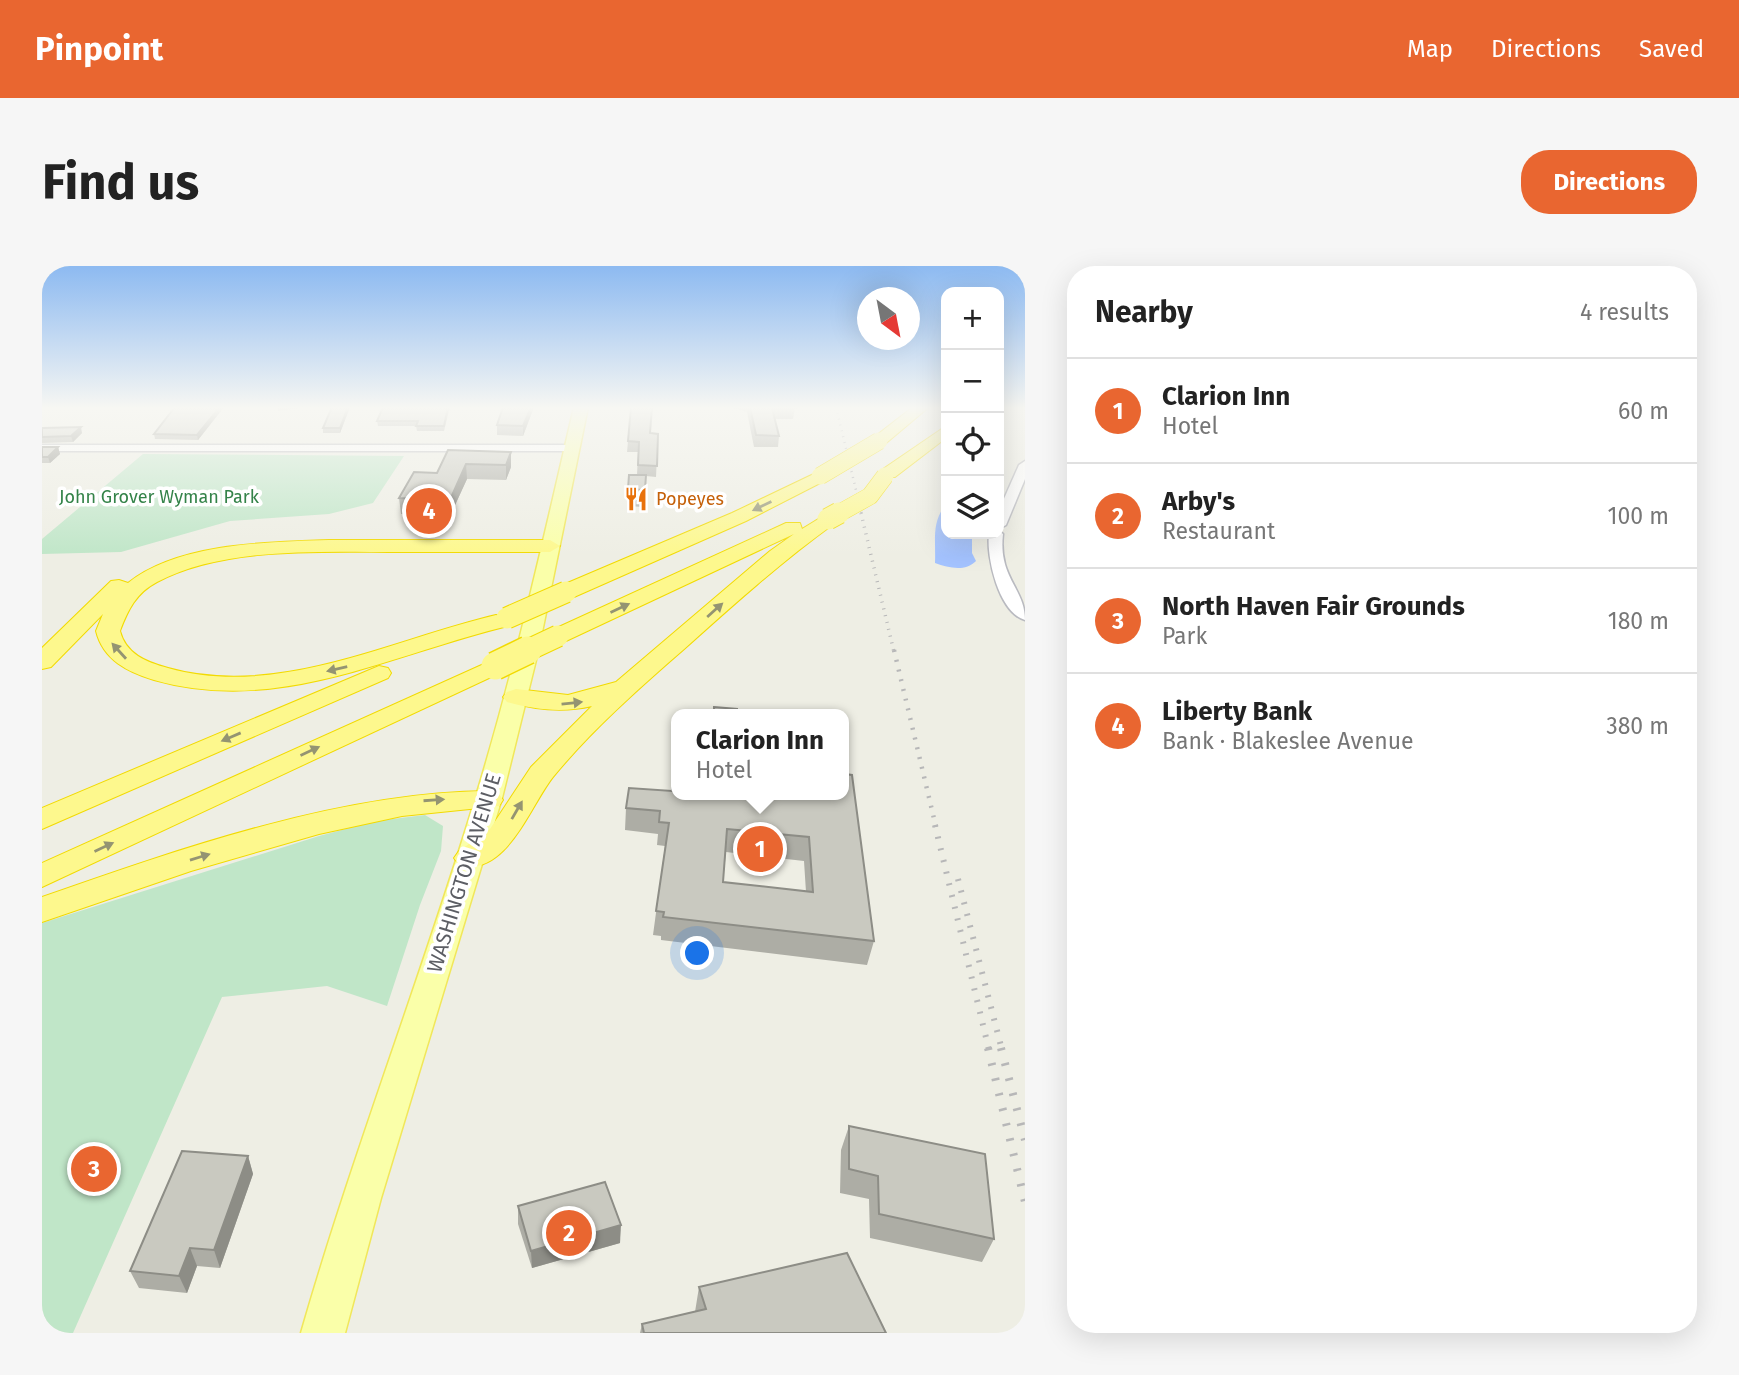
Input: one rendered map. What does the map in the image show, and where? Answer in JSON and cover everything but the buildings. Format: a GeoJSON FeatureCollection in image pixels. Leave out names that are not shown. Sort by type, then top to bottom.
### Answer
{"type":"FeatureCollection","features":[{"type":"Feature","properties":{"kind":"highway"},"geometry":{"type":"LineString","coordinates":[[42,819],[739,517],[852,457]]}},
{"type":"Feature","properties":{"kind":"highway"},"geometry":{"type":"LineString","coordinates":[[42,876],[558,636],[828,514],[877,490],[883,485],[887,474],[910,457]]}},
{"type":"Feature","properties":{"kind":"highway"},"geometry":{"type":"LineString","coordinates":[[470,858],[501,836],[541,773],[626,687],[828,514]]}},
{"type":"Feature","properties":{"kind":"highway"},"geometry":{"type":"LineString","coordinates":[[42,662],[117,588],[147,570],[201,551],[290,540],[551,543]]}},
{"type":"Feature","properties":{"kind":"highway"},"geometry":{"type":"LineString","coordinates":[[502,620],[457,630],[333,670],[283,679],[231,684],[189,681],[150,672],[118,652],[108,631],[117,606],[142,583],[176,567],[229,552],[285,546],[551,543]]}},
{"type":"Feature","properties":{"kind":"highway"},"geometry":{"type":"LineString","coordinates":[[516,697],[547,704],[572,704],[595,699],[626,687]]}},
{"type":"Feature","properties":{"kind":"highway"},"geometry":{"type":"LineString","coordinates":[[42,910],[195,858],[295,830],[418,802],[488,800]]}},
{"type":"Feature","properties":{"kind":"main road","name":"WASHINGTON AVENUE"},"geometry":{"type":"LineString","coordinates":[[323,1333],[363,1194],[488,800],[516,697],[570,457]]}},
{"type":"Feature","properties":{"kind":"street"},"geometry":{"type":"LineString","coordinates":[[1004,513],[1025,465]]}},
{"type":"Feature","properties":{"kind":"street"},"geometry":{"type":"LineString","coordinates":[[996,539],[994,554],[998,572],[1025,615]]}},
{"type":"Feature","properties":{"kind":"green space","name":"John Grover Wyman Park"},"geometry":{"type":"Polygon","coordinates":[[[140,457],[403,457],[373,503],[329,514],[230,521],[121,552],[42,554],[42,539],[140,457]]]}},
{"type":"Feature","properties":{"kind":"green space"},"geometry":{"type":"Polygon","coordinates":[[[425,815],[443,826],[441,851],[387,1006],[327,986],[222,997],[73,1333],[42,1333],[42,923],[319,836],[376,821],[425,815]]]}},
{"type":"Feature","properties":{"kind":"water"},"geometry":{"type":"Polygon","coordinates":[[[941,511],[941,539],[972,539],[972,553],[976,561],[962,568],[935,563],[938,518],[941,511]]]}},
{"type":"Feature","properties":{"kind":"railway"},"geometry":{"type":"LineString","coordinates":[[848,457],[862,515]]}},
{"type":"Feature","properties":{"kind":"railway"},"geometry":{"type":"LineString","coordinates":[[861,513],[894,652]]}},
{"type":"Feature","properties":{"kind":"railway"},"geometry":{"type":"LineString","coordinates":[[894,650],[936,827]]}},
{"type":"Feature","properties":{"kind":"railway"},"geometry":{"type":"LineString","coordinates":[[935,825],[989,1050]]}},
{"type":"Feature","properties":{"kind":"railway"},"geometry":{"type":"LineString","coordinates":[[958,879],[1002,1050]]}},
{"type":"Feature","properties":{"kind":"railway"},"geometry":{"type":"LineString","coordinates":[[988,1048],[1025,1202]]}},
{"type":"Feature","properties":{"kind":"railway"},"geometry":{"type":"LineString","coordinates":[[1001,1048],[1025,1140]]}},
{"type":"Feature","properties":{"kind":"place","name":"Popeyes"},"geometry":{"type":"Point","coordinates":[636,499]}},
{"type":"Feature","properties":{"kind":"place","name":"Liberty Bank"},"geometry":{"type":"Point","coordinates":[429,511]}},
{"type":"Feature","properties":{"kind":"place","name":"Clarion Inn"},"geometry":{"type":"Point","coordinates":[760,849]}},
{"type":"Feature","properties":{"kind":"place","name":"North Haven Fair Grounds"},"geometry":{"type":"Point","coordinates":[94,1169]}},
{"type":"Feature","properties":{"kind":"place","name":"Arby's"},"geometry":{"type":"Point","coordinates":[569,1233]}}]}
